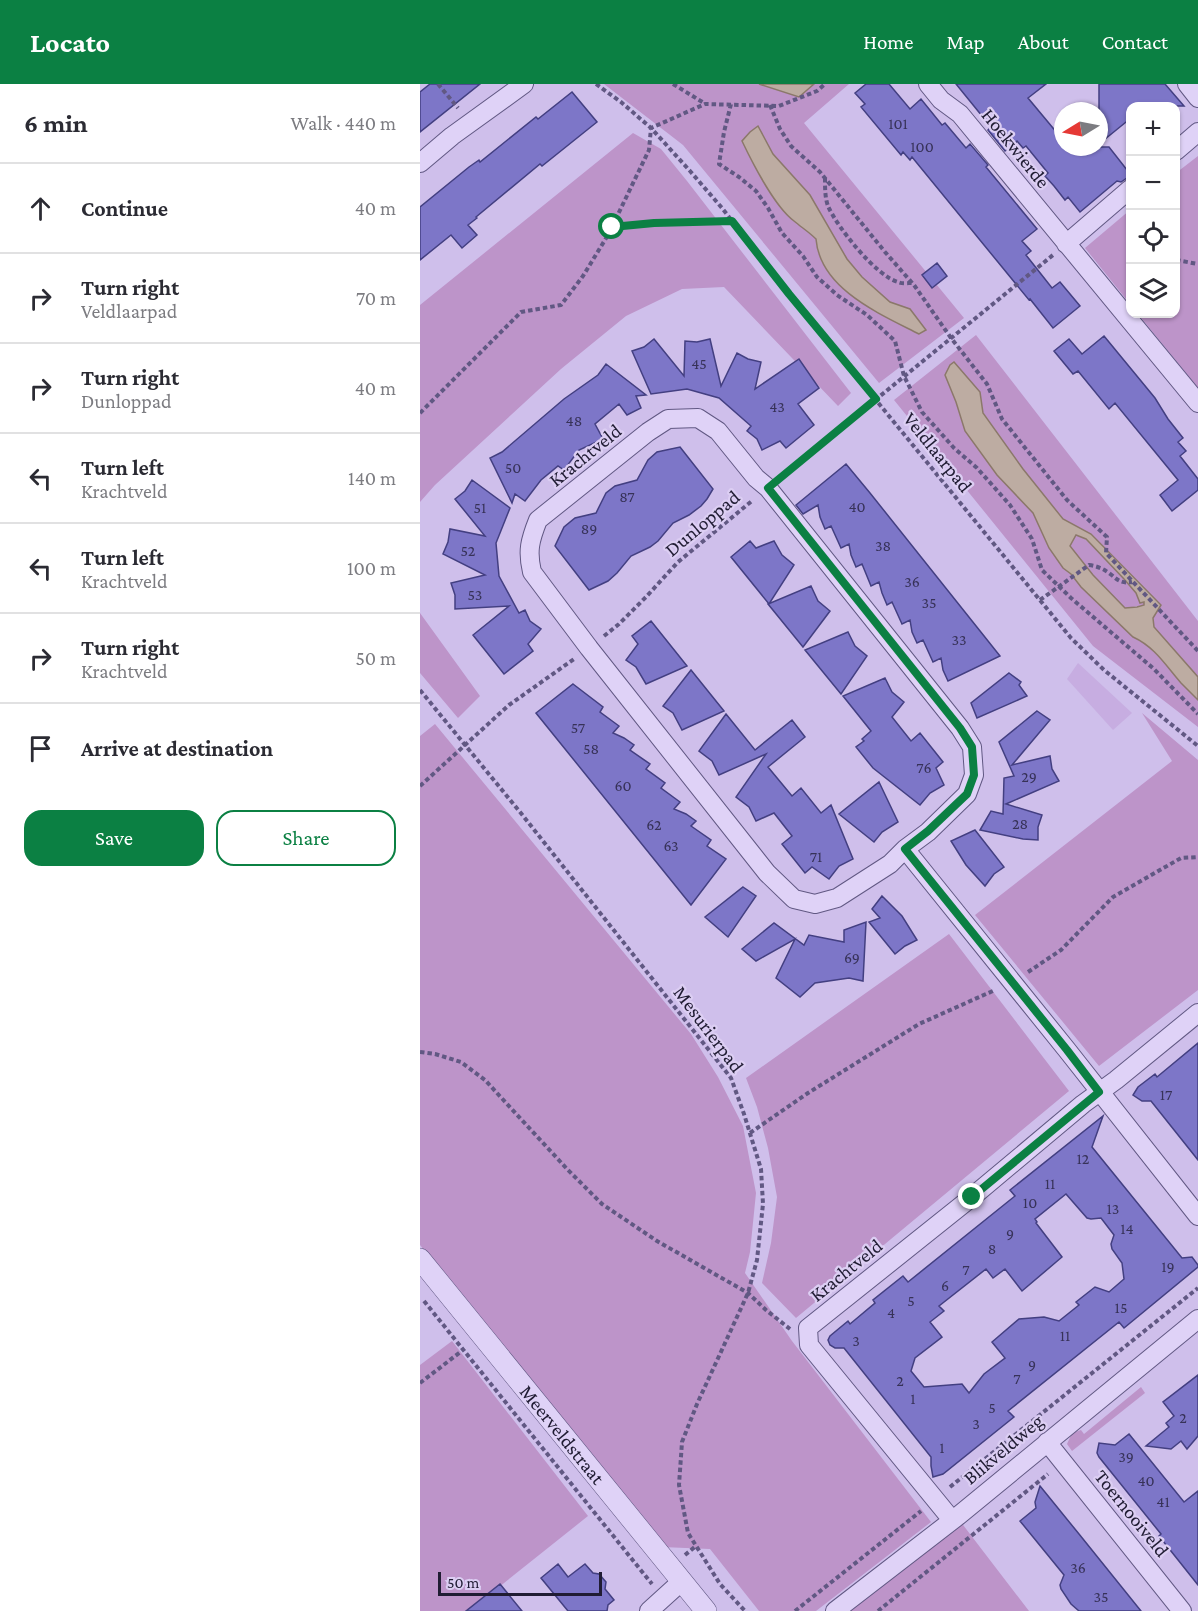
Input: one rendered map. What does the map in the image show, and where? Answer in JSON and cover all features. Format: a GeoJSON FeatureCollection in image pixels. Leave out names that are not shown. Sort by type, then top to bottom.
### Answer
{"type":"FeatureCollection","features":[{"type":"Feature","properties":{"kind":"street"},"geometry":{"type":"LineString","coordinates":[[420,162],[524,84]]}},
{"type":"Feature","properties":{"kind":"street","name":"Hoekwierde"},"geometry":{"type":"LineString","coordinates":[[928,84],[941,100],[960,114],[1198,404]]}},
{"type":"Feature","properties":{"kind":"street"},"geometry":{"type":"LineString","coordinates":[[1187,84],[1198,98]]}},
{"type":"Feature","properties":{"kind":"street"},"geometry":{"type":"LineString","coordinates":[[1180,148],[1198,132]]}},
{"type":"Feature","properties":{"kind":"street"},"geometry":{"type":"LineString","coordinates":[[1066,244],[1126,193]]}},
{"type":"Feature","properties":{"kind":"street","name":"Krachtveld"},"geometry":{"type":"LineString","coordinates":[[698,418],[718,431],[756,478],[768,488],[960,728],[972,747],[974,775],[967,794],[890,864],[837,898],[815,904],[794,899],[767,873],[589,648],[532,572],[529,560],[530,541],[538,520],[648,432],[668,419],[698,418]]}},
{"type":"Feature","properties":{"kind":"street"},"geometry":{"type":"LineString","coordinates":[[905,849],[1198,1216]]}},
{"type":"Feature","properties":{"kind":"street","name":"Krachtveld"},"geometry":{"type":"LineString","coordinates":[[809,1338],[808,1328],[1198,1013]]}},
{"type":"Feature","properties":{"kind":"street","name":"Meerveldstraat"},"geometry":{"type":"LineString","coordinates":[[420,1259],[706,1611]]}},
{"type":"Feature","properties":{"kind":"street","name":"Blikveldweg"},"geometry":{"type":"LineString","coordinates":[[835,1611],[952,1520],[1198,1319]]}},
{"type":"Feature","properties":{"kind":"street"},"geometry":{"type":"LineString","coordinates":[[809,1338],[809,1345],[952,1520]]}},
{"type":"Feature","properties":{"kind":"street","name":"Toernooiveld"},"geometry":{"type":"LineString","coordinates":[[1047,1442],[1182,1611]]}},
{"type":"Feature","properties":{"kind":"street"},"geometry":{"type":"LineString","coordinates":[[649,1611],[682,1581]]}},
{"type":"Feature","properties":{"kind":"path"},"geometry":{"type":"LineString","coordinates":[[438,84],[470,123]]}},
{"type":"Feature","properties":{"kind":"path","name":"Veldlaarpad"},"geometry":{"type":"LineString","coordinates":[[596,84],[651,128],[732,221],[789,294],[1071,638],[1104,670],[1198,746]]}},
{"type":"Feature","properties":{"kind":"path"},"geometry":{"type":"LineString","coordinates":[[674,84],[705,104]]}},
{"type":"Feature","properties":{"kind":"path"},"geometry":{"type":"LineString","coordinates":[[420,413],[521,312],[561,305],[583,276],[612,227],[649,150],[651,128],[705,104],[779,106],[817,91],[825,84]]}},
{"type":"Feature","properties":{"kind":"path"},"geometry":{"type":"LineString","coordinates":[[731,104],[719,164],[756,191],[782,233],[803,256],[817,277],[837,295],[882,327],[895,341],[904,376],[922,412],[954,448],[977,468],[1010,506],[1032,539],[1042,570],[1154,669],[1198,714]]}},
{"type":"Feature","properties":{"kind":"path"},"geometry":{"type":"LineString","coordinates":[[770,105],[780,129],[791,146],[825,178],[913,283],[951,338],[987,384],[1002,419],[1066,500],[1107,537],[1106,553],[1198,651]]}},
{"type":"Feature","properties":{"kind":"path"},"geometry":{"type":"LineString","coordinates":[[825,178],[828,207],[850,240],[882,274],[898,282],[913,283]]}},
{"type":"Feature","properties":{"kind":"path"},"geometry":{"type":"LineString","coordinates":[[612,227],[654,223],[732,221]]}},
{"type":"Feature","properties":{"kind":"path","name":"Dunloppad"},"geometry":{"type":"LineString","coordinates":[[420,786],[509,705],[619,624],[678,562],[1066,244]]}},
{"type":"Feature","properties":{"kind":"path"},"geometry":{"type":"LineString","coordinates":[[1180,261],[1198,264]]}},
{"type":"Feature","properties":{"kind":"path"},"geometry":{"type":"LineString","coordinates":[[1040,600],[1089,565],[1100,567],[1124,583],[1133,582]]}},
{"type":"Feature","properties":{"kind":"path","name":"Mesurierpad"},"geometry":{"type":"LineString","coordinates":[[420,690],[731,1078],[760,1169],[763,1204],[757,1260],[748,1293],[682,1442],[679,1485],[688,1533],[720,1584],[745,1611]]}},
{"type":"Feature","properties":{"kind":"path"},"geometry":{"type":"LineString","coordinates":[[750,1133],[808,1093],[920,1024],[1013,983],[1061,950],[1113,897],[1181,858],[1198,857]]}},
{"type":"Feature","properties":{"kind":"path"},"geometry":{"type":"LineString","coordinates":[[420,1052],[461,1062],[485,1080],[602,1204],[657,1241],[748,1293],[801,1337],[809,1338]]}},
{"type":"Feature","properties":{"kind":"path"},"geometry":{"type":"LineString","coordinates":[[795,1611],[1198,1288]]}},
{"type":"Feature","properties":{"kind":"path","name":"Meerveldstraat"},"geometry":{"type":"LineString","coordinates":[[420,1296],[663,1599]]}},
{"type":"Feature","properties":{"kind":"path"},"geometry":{"type":"LineString","coordinates":[[420,1383],[463,1350]]}},
{"type":"Feature","properties":{"kind":"path"},"geometry":{"type":"LineString","coordinates":[[878,1611],[1063,1463]]}},
{"type":"Feature","properties":{"kind":"shaded area"},"geometry":{"type":"Polygon","coordinates":[[[604,84],[759,84],[799,97],[814,84],[849,84],[804,123],[964,318],[879,383],[683,145],[604,84]],[[758,127],[742,141],[778,204],[816,239],[820,257],[828,272],[840,286],[854,298],[887,318],[919,334],[926,330],[910,309],[890,302],[862,277],[847,259],[810,195],[773,154],[758,127]]]}},
{"type":"Feature","properties":{"kind":"shaded area"},"geometry":{"type":"Polygon","coordinates":[[[759,84],[814,84],[799,97],[759,84]]]}},
{"type":"Feature","properties":{"kind":"shaded area"},"geometry":{"type":"Polygon","coordinates":[[[758,126],[773,154],[810,195],[847,259],[862,277],[890,302],[910,309],[926,330],[919,334],[870,308],[840,286],[828,272],[820,257],[816,239],[779,206],[742,141],[758,126]]]}},
{"type":"Feature","properties":{"kind":"shaded area"},"geometry":{"type":"Polygon","coordinates":[[[633,133],[661,149],[851,393],[838,406],[724,287],[682,289],[626,316],[561,369],[435,485],[420,502],[420,305],[633,133]]]}},
{"type":"Feature","properties":{"kind":"shaded area"},"geometry":{"type":"Polygon","coordinates":[[[1198,156],[1198,388],[1141,318],[1180,318],[1180,170],[1198,156]]]}},
{"type":"Feature","properties":{"kind":"shaded area"},"geometry":{"type":"Polygon","coordinates":[[[1126,213],[1126,299],[1085,248],[1126,213]]]}},
{"type":"Feature","properties":{"kind":"shaded area"},"geometry":{"type":"Polygon","coordinates":[[[976,335],[1198,621],[1198,677],[1154,627],[1153,618],[1161,605],[1091,534],[1063,519],[1023,469],[983,412],[980,392],[945,375],[956,402],[997,475],[1033,513],[1049,548],[1063,568],[1133,637],[1154,651],[1198,700],[1198,727],[1093,646],[894,400],[976,335]]]}},
{"type":"Feature","properties":{"kind":"shaded area"},"geometry":{"type":"Polygon","coordinates":[[[954,362],[980,392],[983,413],[1023,469],[1063,519],[1091,534],[1161,605],[1153,618],[1154,627],[1198,677],[1198,700],[1154,651],[1133,637],[1063,568],[1049,548],[1033,513],[997,475],[965,431],[945,375],[954,362]],[[1076,535],[1070,546],[1093,575],[1125,608],[1144,605],[1144,602],[1140,603],[1136,593],[1124,579],[1086,539],[1076,535]]]}},
{"type":"Feature","properties":{"kind":"shaded area"},"geometry":{"type":"Polygon","coordinates":[[[1076,535],[1085,539],[1124,579],[1136,593],[1140,603],[1144,602],[1145,605],[1125,608],[1093,575],[1070,546],[1076,535]]]}},
{"type":"Feature","properties":{"kind":"shaded area"},"geometry":{"type":"Polygon","coordinates":[[[420,613],[480,696],[458,718],[420,673],[420,613]]]}},
{"type":"Feature","properties":{"kind":"shaded area"},"geometry":{"type":"Polygon","coordinates":[[[1078,663],[1132,713],[1113,730],[1067,679],[1078,663]]]}},
{"type":"Feature","properties":{"kind":"shaded area"},"geometry":{"type":"Polygon","coordinates":[[[1142,713],[1198,760],[1198,990],[1099,1066],[975,915],[1172,761],[1142,713]]]}},
{"type":"Feature","properties":{"kind":"shaded area"},"geometry":{"type":"Polygon","coordinates":[[[435,724],[691,1034],[718,1077],[743,1126],[756,1193],[750,1252],[745,1273],[792,1341],[931,1522],[816,1611],[759,1611],[710,1549],[662,1547],[420,1245],[420,736],[435,724]]]}},
{"type":"Feature","properties":{"kind":"shaded area"},"geometry":{"type":"Polygon","coordinates":[[[949,934],[1069,1091],[796,1318],[762,1283],[771,1243],[777,1197],[768,1148],[746,1078],[949,934]]]}},
{"type":"Feature","properties":{"kind":"shaded area"},"geometry":{"type":"Polygon","coordinates":[[[452,1341],[588,1516],[469,1611],[420,1611],[420,1365],[452,1341]]]}},
{"type":"Feature","properties":{"kind":"shaded area"},"geometry":{"type":"Polygon","coordinates":[[[1141,1387],[1145,1393],[1072,1451],[1067,1444],[1072,1433],[1081,1430],[1084,1434],[1141,1387]]]}},
{"type":"Feature","properties":{"kind":"shaded area"},"geometry":{"type":"Polygon","coordinates":[[[960,1521],[1029,1611],[847,1611],[960,1521]]]}},
{"type":"Feature","properties":{"kind":"building"},"geometry":{"type":"Polygon","coordinates":[[[430,84],[480,84],[420,132],[420,92],[430,84]]]}},
{"type":"Feature","properties":{"kind":"building"},"geometry":{"type":"Polygon","coordinates":[[[866,84],[889,84],[910,109],[921,99],[942,125],[945,123],[966,148],[970,144],[1037,229],[1022,241],[1031,251],[1026,255],[1052,288],[1060,282],[1080,306],[1053,328],[912,157],[910,160],[903,152],[901,155],[861,107],[865,104],[855,93],[866,84]]]}},
{"type":"Feature","properties":{"kind":"building"},"geometry":{"type":"Polygon","coordinates":[[[956,84],[1046,84],[1028,98],[1054,129],[1054,156],[1108,156],[1109,147],[1126,169],[1126,179],[1121,182],[1117,181],[1080,212],[1068,197],[1065,200],[1045,176],[1048,173],[1026,146],[1023,148],[1017,141],[1005,151],[988,130],[991,127],[956,84]]]}},
{"type":"Feature","properties":{"kind":"building"},"geometry":{"type":"Polygon","coordinates":[[[1099,84],[1165,84],[1184,106],[1180,106],[1180,102],[1126,102],[1126,122],[1108,137],[1108,102],[1099,102],[1099,84]]]}},
{"type":"Feature","properties":{"kind":"building"},"geometry":{"type":"Polygon","coordinates":[[[572,92],[597,122],[542,166],[540,164],[476,217],[468,225],[477,235],[462,248],[451,235],[420,260],[420,207],[469,167],[479,160],[480,162],[536,117],[538,119],[572,92]]]}},
{"type":"Feature","properties":{"kind":"building"},"geometry":{"type":"Polygon","coordinates":[[[937,263],[947,276],[932,288],[922,275],[937,263]]]}},
{"type":"Feature","properties":{"kind":"building"},"geometry":{"type":"Polygon","coordinates":[[[1104,336],[1155,398],[1183,438],[1178,442],[1186,451],[1180,456],[1198,479],[1198,490],[1172,511],[1160,495],[1178,480],[1115,403],[1109,409],[1078,371],[1073,374],[1054,351],[1069,339],[1082,354],[1104,336]]]}},
{"type":"Feature","properties":{"kind":"building"},"geometry":{"type":"Polygon","coordinates":[[[654,339],[684,376],[685,341],[697,342],[710,339],[721,386],[737,353],[761,362],[755,389],[799,359],[819,388],[798,404],[814,425],[786,448],[780,441],[762,450],[757,439],[747,431],[751,426],[719,398],[687,389],[651,394],[632,351],[644,347],[654,339]]]}},
{"type":"Feature","properties":{"kind":"building"},"geometry":{"type":"Polygon","coordinates":[[[606,364],[646,395],[636,396],[641,408],[627,415],[619,404],[595,424],[603,439],[579,450],[564,470],[558,466],[541,480],[525,501],[515,494],[512,503],[490,458],[502,452],[564,399],[598,375],[606,364]]]}},
{"type":"Feature","properties":{"kind":"building"},"geometry":{"type":"Polygon","coordinates":[[[680,447],[713,489],[707,499],[689,515],[673,523],[650,547],[631,556],[608,581],[589,590],[555,546],[564,527],[575,518],[596,513],[606,493],[615,486],[637,480],[648,460],[657,452],[680,447]]]}},
{"type":"Feature","properties":{"kind":"building"},"geometry":{"type":"Polygon","coordinates":[[[846,464],[1000,656],[948,681],[941,658],[933,662],[923,640],[917,643],[910,620],[902,624],[892,602],[887,605],[879,582],[871,586],[862,564],[856,567],[849,544],[841,548],[831,526],[825,529],[818,505],[803,514],[796,505],[846,464]]]}},
{"type":"Feature","properties":{"kind":"building"},"geometry":{"type":"Polygon","coordinates":[[[472,480],[510,508],[496,543],[499,576],[519,613],[525,610],[530,621],[541,629],[528,644],[533,651],[504,674],[473,635],[509,606],[455,609],[455,595],[451,583],[485,575],[443,554],[450,529],[485,536],[455,499],[465,491],[472,480]]]}},
{"type":"Feature","properties":{"kind":"building"},"geometry":{"type":"Polygon","coordinates":[[[750,541],[756,548],[774,541],[782,555],[794,565],[769,604],[731,557],[750,541]]]}},
{"type":"Feature","properties":{"kind":"building"},"geometry":{"type":"Polygon","coordinates":[[[811,586],[818,601],[830,611],[803,647],[768,604],[811,586]]]}},
{"type":"Feature","properties":{"kind":"building"},"geometry":{"type":"Polygon","coordinates":[[[651,621],[687,666],[646,684],[636,667],[626,660],[638,644],[632,636],[651,621]]]}},
{"type":"Feature","properties":{"kind":"building"},"geometry":{"type":"Polygon","coordinates":[[[848,632],[855,646],[867,656],[841,694],[805,650],[848,632]]]}},
{"type":"Feature","properties":{"kind":"building"},"geometry":{"type":"Polygon","coordinates":[[[691,670],[724,711],[682,730],[673,713],[663,706],[691,670]]]}},
{"type":"Feature","properties":{"kind":"building"},"geometry":{"type":"Polygon","coordinates":[[[1009,673],[1021,682],[1019,685],[1027,696],[977,718],[971,703],[1009,673]]]}},
{"type":"Feature","properties":{"kind":"building"},"geometry":{"type":"Polygon","coordinates":[[[885,678],[892,692],[904,702],[892,717],[911,741],[920,733],[943,762],[936,768],[944,785],[930,793],[920,805],[873,768],[856,747],[871,731],[843,696],[885,678]]]}},
{"type":"Feature","properties":{"kind":"building"},"geometry":{"type":"Polygon","coordinates":[[[573,684],[603,707],[600,712],[619,726],[613,733],[634,745],[630,750],[650,764],[646,769],[665,783],[661,788],[680,802],[674,809],[696,821],[691,826],[711,840],[707,846],[726,859],[691,905],[536,713],[573,684]]]}},
{"type":"Feature","properties":{"kind":"building"},"geometry":{"type":"Polygon","coordinates":[[[1037,711],[1050,720],[1012,765],[1050,756],[1052,769],[1059,781],[1006,804],[1042,815],[1038,827],[1038,840],[980,830],[991,811],[1003,814],[1004,778],[1014,776],[999,742],[1037,711]]]}},
{"type":"Feature","properties":{"kind":"building"},"geometry":{"type":"Polygon","coordinates":[[[726,714],[755,750],[792,720],[805,737],[768,767],[792,796],[801,788],[821,813],[831,805],[853,859],[839,866],[829,879],[812,867],[805,873],[782,844],[792,836],[774,813],[756,821],[749,807],[736,797],[766,754],[719,775],[712,761],[699,751],[726,714]]]}},
{"type":"Feature","properties":{"kind":"building"},"geometry":{"type":"Polygon","coordinates":[[[879,782],[898,822],[882,832],[874,842],[839,814],[879,782]]]}},
{"type":"Feature","properties":{"kind":"building"},"geometry":{"type":"Polygon","coordinates":[[[975,830],[1004,867],[994,874],[985,886],[966,865],[951,841],[975,830]]]}},
{"type":"Feature","properties":{"kind":"building"},"geometry":{"type":"Polygon","coordinates":[[[743,887],[756,896],[728,937],[705,917],[743,887]]]}},
{"type":"Feature","properties":{"kind":"building"},"geometry":{"type":"Polygon","coordinates":[[[882,896],[902,916],[917,940],[895,954],[869,922],[880,918],[872,909],[882,896]]]}},
{"type":"Feature","properties":{"kind":"building"},"geometry":{"type":"Polygon","coordinates":[[[866,922],[863,981],[849,978],[815,983],[800,997],[776,978],[795,939],[756,961],[742,949],[774,923],[804,945],[809,935],[844,942],[844,930],[866,922]]]}},
{"type":"Feature","properties":{"kind":"building"},"geometry":{"type":"Polygon","coordinates":[[[1198,1043],[1198,1160],[1151,1101],[1142,1101],[1133,1095],[1138,1087],[1155,1074],[1157,1077],[1198,1043]]]}},
{"type":"Feature","properties":{"kind":"building"},"geometry":{"type":"Polygon","coordinates":[[[1103,1116],[1092,1147],[1182,1258],[1192,1257],[1198,1267],[1124,1328],[1119,1322],[1008,1411],[1014,1417],[943,1474],[933,1477],[931,1457],[844,1348],[835,1348],[828,1340],[848,1321],[850,1324],[875,1303],[873,1300],[903,1276],[908,1282],[1015,1196],[1010,1190],[1103,1116]],[[1066,1194],[1035,1219],[1062,1257],[1022,1291],[1005,1269],[993,1278],[986,1269],[939,1306],[944,1311],[930,1322],[942,1337],[915,1358],[911,1371],[924,1387],[962,1384],[969,1393],[984,1374],[1005,1358],[992,1342],[1019,1319],[1044,1317],[1059,1321],[1079,1305],[1076,1302],[1095,1287],[1109,1292],[1124,1279],[1122,1263],[1112,1249],[1114,1235],[1101,1218],[1087,1218],[1066,1194]]]}},
{"type":"Feature","properties":{"kind":"building"},"geometry":{"type":"Polygon","coordinates":[[[1198,1375],[1198,1436],[1187,1449],[1181,1441],[1171,1449],[1146,1446],[1169,1427],[1166,1423],[1174,1416],[1163,1402],[1198,1375]]]}},
{"type":"Feature","properties":{"kind":"building"},"geometry":{"type":"Polygon","coordinates":[[[1129,1434],[1184,1502],[1198,1491],[1198,1585],[1097,1453],[1099,1443],[1115,1445],[1129,1434]]]}},
{"type":"Feature","properties":{"kind":"building"},"geometry":{"type":"Polygon","coordinates":[[[1040,1486],[1141,1611],[1079,1611],[1071,1604],[1060,1585],[1064,1575],[1020,1521],[1036,1508],[1035,1502],[1040,1486]]]}},
{"type":"Feature","properties":{"kind":"building"},"geometry":{"type":"Polygon","coordinates":[[[558,1564],[568,1577],[585,1564],[593,1573],[599,1574],[606,1582],[605,1589],[614,1600],[608,1605],[607,1611],[568,1611],[541,1578],[558,1564]]]}},
{"type":"Feature","properties":{"kind":"building"},"geometry":{"type":"Polygon","coordinates":[[[500,1584],[522,1611],[466,1611],[500,1584]]]}},
{"type":"Feature","properties":{"kind":"route"},"geometry":{"type":"LineString","coordinates":[[612,227],[654,223],[732,221],[876,399],[768,488],[960,728],[972,747],[974,775],[967,794],[905,849],[1099,1092],[972,1197]]}}]}
